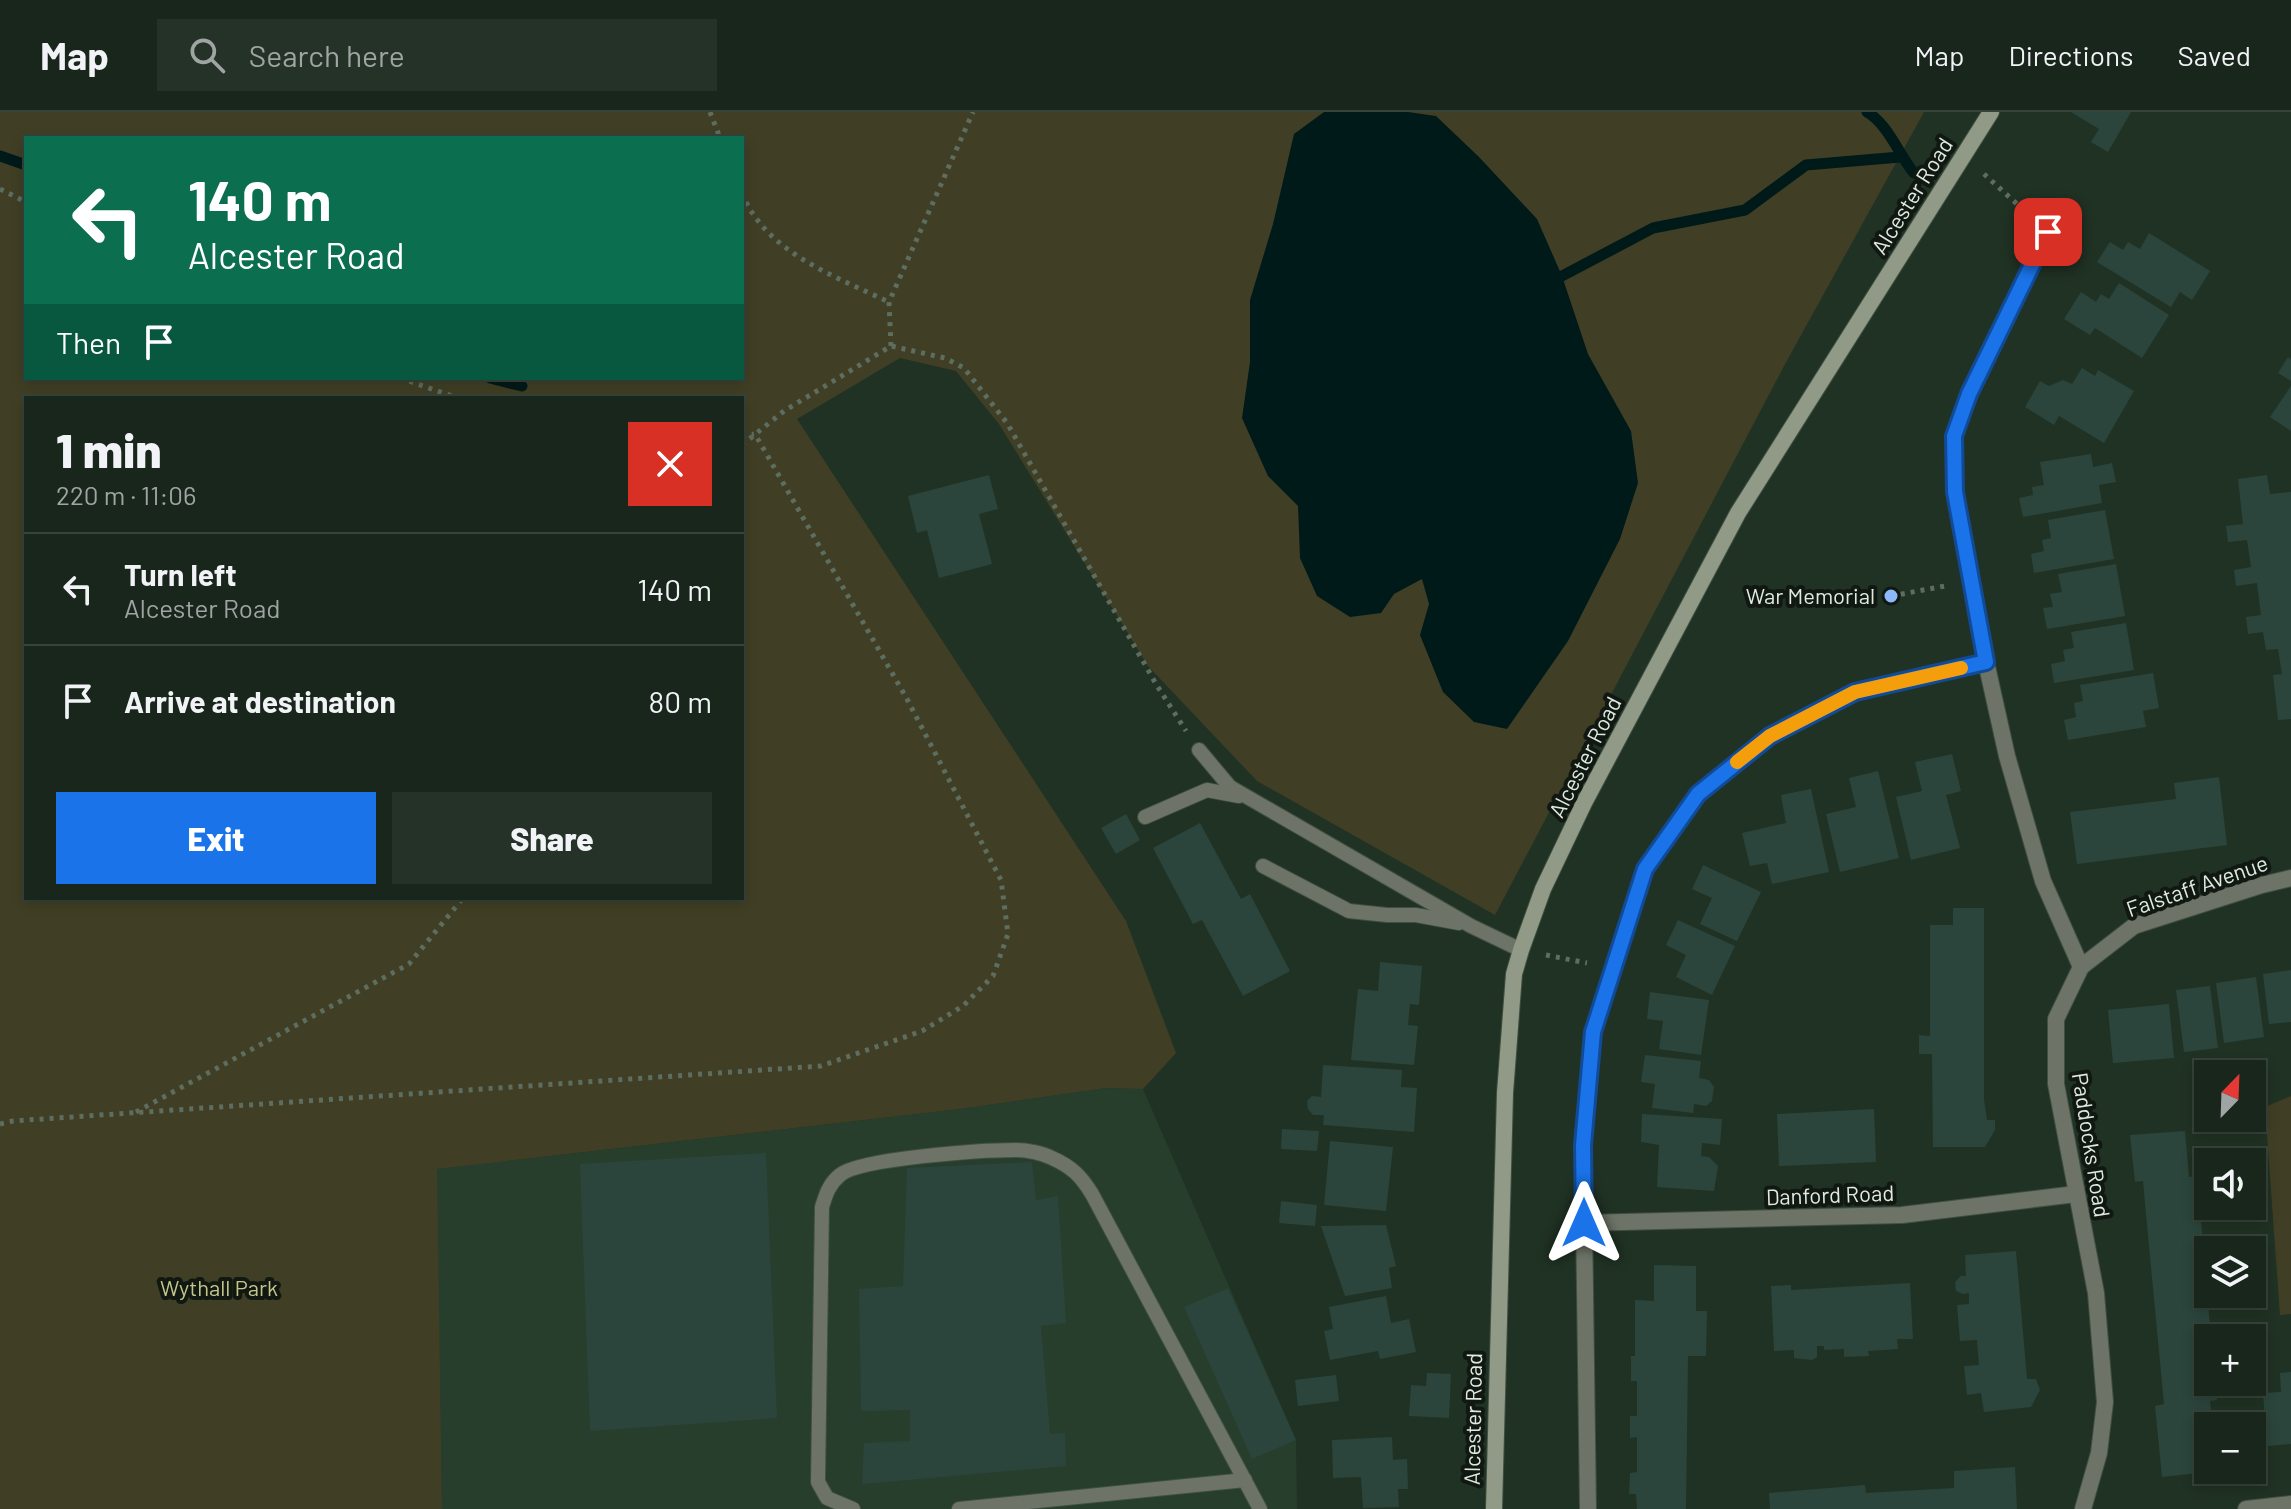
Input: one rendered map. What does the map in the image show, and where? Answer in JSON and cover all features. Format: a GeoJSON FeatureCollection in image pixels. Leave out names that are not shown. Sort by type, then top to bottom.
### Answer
{"type":"FeatureCollection","features":[{"type":"Feature","properties":{"kind":"street","name":"Alcester Road"},"geometry":{"type":"LineString","coordinates":[[1494,1509],[1505,1093],[1514,974],[1521,950],[1543,889],[1584,803],[1738,513],[1991,112]]}},
{"type":"Feature","properties":{"kind":"street"},"geometry":{"type":"LineString","coordinates":[[2048,232],[1969,394],[1954,436],[1955,492],[1986,662],[2007,756],[2043,881],[2081,967]]}},
{"type":"Feature","properties":{"kind":"street"},"geometry":{"type":"LineString","coordinates":[[1588,1509],[1583,1145],[1593,1032],[1645,869],[1698,794],[1770,736],[1855,692],[1986,662]]}},
{"type":"Feature","properties":{"kind":"street","name":"Falstaff Avenue"},"geometry":{"type":"LineString","coordinates":[[2081,967],[2134,926],[2291,878]]}},
{"type":"Feature","properties":{"kind":"street","name":"Paddocks Road"},"geometry":{"type":"LineString","coordinates":[[2081,967],[2056,1019],[2056,1084],[2096,1293],[2105,1402],[2099,1453],[2083,1509]]}},
{"type":"Feature","properties":{"kind":"street","name":"Danford Road"},"geometry":{"type":"LineString","coordinates":[[1584,1223],[1902,1215],[2076,1194]]}},
{"type":"Feature","properties":{"kind":"street"},"geometry":{"type":"LineString","coordinates":[[2246,1509],[2291,1504]]}},
{"type":"Feature","properties":{"kind":"lane"},"geometry":{"type":"LineString","coordinates":[[1199,750],[1230,787],[1471,926],[1521,950]]}},
{"type":"Feature","properties":{"kind":"lane"},"geometry":{"type":"LineString","coordinates":[[1145,817],[1207,790],[1247,797]]}},
{"type":"Feature","properties":{"kind":"lane"},"geometry":{"type":"LineString","coordinates":[[1263,866],[1349,911],[1416,915],[1471,926]]}},
{"type":"Feature","properties":{"kind":"lane"},"geometry":{"type":"LineString","coordinates":[[853,1509],[827,1498],[818,1482],[822,1207],[828,1188],[841,1173],[860,1167],[936,1155],[1020,1150],[1050,1157],[1079,1174],[1260,1509]]}},
{"type":"Feature","properties":{"kind":"lane"},"geometry":{"type":"LineString","coordinates":[[959,1509],[1245,1480]]}},
{"type":"Feature","properties":{"kind":"path"},"geometry":{"type":"LineString","coordinates":[[710,112],[719,136]]}},
{"type":"Feature","properties":{"kind":"path"},"geometry":{"type":"LineString","coordinates":[[891,346],[889,302],[973,112]]}},
{"type":"Feature","properties":{"kind":"path"},"geometry":{"type":"LineString","coordinates":[[1964,156],[2048,232]]}},
{"type":"Feature","properties":{"kind":"path"},"geometry":{"type":"LineString","coordinates":[[0,189],[24,201]]}},
{"type":"Feature","properties":{"kind":"path"},"geometry":{"type":"LineString","coordinates":[[744,198],[774,240],[828,272],[889,302]]}},
{"type":"Feature","properties":{"kind":"path"},"geometry":{"type":"LineString","coordinates":[[744,443],[784,411],[891,346],[945,358],[964,368],[998,412],[1156,684],[1199,750]]}},
{"type":"Feature","properties":{"kind":"path"},"geometry":{"type":"LineString","coordinates":[[406,380],[452,396]]}},
{"type":"Feature","properties":{"kind":"path"},"geometry":{"type":"LineString","coordinates":[[744,436],[755,434]]}},
{"type":"Feature","properties":{"kind":"path"},"geometry":{"type":"LineString","coordinates":[[0,1124],[821,1066],[922,1031],[963,1006],[993,976],[1008,934],[1001,880],[907,699],[755,434]]}},
{"type":"Feature","properties":{"kind":"path"},"geometry":{"type":"LineString","coordinates":[[1891,596],[1971,581]]}},
{"type":"Feature","properties":{"kind":"path"},"geometry":{"type":"LineString","coordinates":[[134,1113],[409,964],[461,900]]}},
{"type":"Feature","properties":{"kind":"path"},"geometry":{"type":"LineString","coordinates":[[1521,950],[1613,968]]}},
{"type":"Feature","properties":{"kind":"shaded area"},"geometry":{"type":"Polygon","coordinates":[[[1106,1088],[1143,1089],[1296,1440],[1297,1509],[442,1509],[436,1169],[960,1109],[1106,1088]]]}},
{"type":"Feature","properties":{"kind":"green space","name":"Wythall Park"},"geometry":{"type":"Polygon","coordinates":[[[0,112],[1924,112],[1784,366],[1495,915],[1257,781],[1148,666],[999,424],[956,371],[900,358],[797,419],[1126,921],[1176,1053],[1143,1089],[1106,1088],[960,1109],[437,1169],[442,1509],[0,1509],[0,112]]]}},
{"type":"Feature","properties":{"kind":"green space"},"geometry":{"type":"Polygon","coordinates":[[[2291,1096],[2291,1314],[2280,1315],[2266,1107],[2291,1096]]]}},
{"type":"Feature","properties":{"kind":"water"},"geometry":{"type":"Polygon","coordinates":[[[1324,112],[1408,112],[1436,116],[1479,157],[1537,219],[1562,276],[1588,354],[1631,431],[1638,483],[1620,539],[1568,641],[1507,729],[1474,722],[1443,692],[1420,635],[1429,604],[1422,579],[1394,594],[1381,613],[1350,617],[1317,596],[1300,558],[1298,506],[1268,476],[1242,418],[1250,362],[1250,300],[1273,224],[1294,134],[1324,112]]]}},
{"type":"Feature","properties":{"kind":"building"},"geometry":{"type":"Polygon","coordinates":[[[2071,112],[2131,112],[2108,152],[2091,142],[2099,129],[2071,112]]]}},
{"type":"Feature","properties":{"kind":"building"},"geometry":{"type":"Polygon","coordinates":[[[2149,233],[2210,271],[2192,300],[2180,292],[2171,307],[2097,262],[2110,242],[2123,250],[2128,242],[2140,249],[2149,233]]]}},
{"type":"Feature","properties":{"kind":"building"},"geometry":{"type":"Polygon","coordinates":[[[2119,283],[2169,315],[2142,358],[2095,328],[2090,335],[2064,319],[2081,292],[2096,302],[2101,294],[2109,299],[2119,283]]]}},
{"type":"Feature","properties":{"kind":"building"},"geometry":{"type":"Polygon","coordinates":[[[2288,357],[2291,359],[2291,381],[2278,373],[2288,357]]]}},
{"type":"Feature","properties":{"kind":"building"},"geometry":{"type":"Polygon","coordinates":[[[2082,368],[2095,376],[2098,370],[2134,391],[2104,443],[2059,416],[2054,425],[2025,407],[2040,381],[2049,386],[2063,380],[2072,384],[2082,368]]]}},
{"type":"Feature","properties":{"kind":"building"},"geometry":{"type":"Polygon","coordinates":[[[2291,386],[2291,431],[2270,417],[2291,386]]]}},
{"type":"Feature","properties":{"kind":"building"},"geometry":{"type":"Polygon","coordinates":[[[2091,454],[2093,467],[2112,463],[2116,482],[2099,485],[2102,503],[2023,517],[2019,498],[2033,495],[2032,487],[2044,485],[2040,462],[2091,454]]]}},
{"type":"Feature","properties":{"kind":"building"},"geometry":{"type":"Polygon","coordinates":[[[989,475],[998,509],[979,514],[992,564],[939,578],[927,530],[917,533],[908,496],[989,475]]]}},
{"type":"Feature","properties":{"kind":"building"},"geometry":{"type":"Polygon","coordinates":[[[2267,475],[2270,494],[2291,492],[2291,719],[2278,720],[2273,675],[2282,674],[2278,649],[2266,650],[2263,632],[2248,634],[2246,617],[2261,615],[2257,583],[2236,586],[2234,570],[2251,567],[2247,540],[2228,542],[2226,526],[2243,524],[2238,479],[2267,475]]]}},
{"type":"Feature","properties":{"kind":"building"},"geometry":{"type":"Polygon","coordinates":[[[2105,510],[2114,559],[2034,573],[2031,554],[2044,551],[2042,540],[2051,538],[2048,520],[2105,510]]]}},
{"type":"Feature","properties":{"kind":"building"},"geometry":{"type":"Polygon","coordinates":[[[2116,564],[2125,616],[2047,629],[2043,608],[2053,607],[2050,594],[2062,592],[2058,574],[2116,564]]]}},
{"type":"Feature","properties":{"kind":"building"},"geometry":{"type":"Polygon","coordinates":[[[2126,623],[2134,670],[2054,683],[2051,664],[2065,661],[2063,650],[2074,648],[2071,632],[2126,623]]]}},
{"type":"Feature","properties":{"kind":"building"},"geometry":{"type":"Polygon","coordinates":[[[2153,673],[2159,708],[2143,711],[2146,727],[2068,740],[2064,720],[2076,717],[2074,703],[2083,701],[2080,685],[2153,673]]]}},
{"type":"Feature","properties":{"kind":"building"},"geometry":{"type":"Polygon","coordinates":[[[1952,754],[1961,791],[1946,795],[1960,848],[1911,860],[1896,797],[1922,791],[1915,762],[1952,754]]]}},
{"type":"Feature","properties":{"kind":"building"},"geometry":{"type":"Polygon","coordinates":[[[1878,771],[1899,858],[1840,872],[1826,814],[1856,807],[1849,778],[1878,771]]]}},
{"type":"Feature","properties":{"kind":"building"},"geometry":{"type":"Polygon","coordinates":[[[2219,777],[2227,845],[2077,864],[2070,812],[2176,799],[2174,783],[2219,777]]]}},
{"type":"Feature","properties":{"kind":"building"},"geometry":{"type":"Polygon","coordinates":[[[1811,789],[1829,872],[1772,884],[1767,863],[1750,866],[1742,833],[1786,823],[1781,795],[1811,789]]]}},
{"type":"Feature","properties":{"kind":"building"},"geometry":{"type":"Polygon","coordinates":[[[1126,814],[1140,840],[1116,854],[1101,828],[1126,814]]]}},
{"type":"Feature","properties":{"kind":"building"},"geometry":{"type":"Polygon","coordinates":[[[1200,823],[1241,899],[1250,894],[1290,971],[1243,996],[1202,920],[1193,924],[1153,848],[1200,823]]]}},
{"type":"Feature","properties":{"kind":"building"},"geometry":{"type":"Polygon","coordinates":[[[1703,865],[1761,892],[1737,941],[1700,924],[1712,898],[1692,889],[1703,865]]]}},
{"type":"Feature","properties":{"kind":"building"},"geometry":{"type":"Polygon","coordinates":[[[1953,908],[1984,908],[1984,1099],[1987,1120],[1995,1120],[1995,1130],[1985,1147],[1933,1147],[1932,1054],[1919,1054],[1919,1035],[1930,1036],[1930,925],[1953,925],[1953,908]]]}},
{"type":"Feature","properties":{"kind":"building"},"geometry":{"type":"Polygon","coordinates":[[[1678,920],[1735,946],[1712,995],[1676,977],[1686,955],[1666,945],[1678,920]]]}},
{"type":"Feature","properties":{"kind":"building"},"geometry":{"type":"Polygon","coordinates":[[[1380,962],[1422,966],[1419,1005],[1410,1004],[1408,1025],[1418,1026],[1414,1065],[1351,1060],[1358,989],[1378,991],[1380,962]]]}},
{"type":"Feature","properties":{"kind":"building"},"geometry":{"type":"Polygon","coordinates":[[[2291,970],[2291,1022],[2269,1024],[2263,974],[2291,970]]]}},
{"type":"Feature","properties":{"kind":"building"},"geometry":{"type":"Polygon","coordinates":[[[2256,977],[2264,1037],[2224,1043],[2216,983],[2256,977]]]}},
{"type":"Feature","properties":{"kind":"building"},"geometry":{"type":"Polygon","coordinates":[[[2210,986],[2218,1048],[2184,1052],[2176,990],[2210,986]]]}},
{"type":"Feature","properties":{"kind":"building"},"geometry":{"type":"Polygon","coordinates":[[[1650,992],[1709,1000],[1701,1055],[1659,1049],[1663,1021],[1647,1019],[1650,992]]]}},
{"type":"Feature","properties":{"kind":"building"},"geometry":{"type":"Polygon","coordinates":[[[2169,1004],[2174,1058],[2113,1063],[2108,1010],[2169,1004]]]}},
{"type":"Feature","properties":{"kind":"building"},"geometry":{"type":"Polygon","coordinates":[[[1645,1055],[1701,1061],[1699,1078],[1709,1080],[1714,1087],[1712,1101],[1706,1106],[1694,1104],[1693,1113],[1652,1108],[1655,1084],[1641,1082],[1645,1055]]]}},
{"type":"Feature","properties":{"kind":"building"},"geometry":{"type":"Polygon","coordinates":[[[1323,1065],[1402,1070],[1401,1087],[1417,1088],[1414,1132],[1323,1125],[1324,1115],[1313,1115],[1307,1101],[1312,1096],[1321,1097],[1323,1065]]]}},
{"type":"Feature","properties":{"kind":"building"},"geometry":{"type":"Polygon","coordinates":[[[1874,1109],[1876,1162],[1779,1166],[1777,1114],[1874,1109]]]}},
{"type":"Feature","properties":{"kind":"building"},"geometry":{"type":"Polygon","coordinates":[[[1642,1114],[1722,1119],[1720,1145],[1702,1143],[1701,1156],[1709,1157],[1718,1166],[1714,1191],[1657,1187],[1659,1145],[1641,1142],[1642,1114]]]}},
{"type":"Feature","properties":{"kind":"building"},"geometry":{"type":"Polygon","coordinates":[[[1282,1129],[1319,1131],[1317,1151],[1281,1149],[1282,1129]]]}},
{"type":"Feature","properties":{"kind":"building"},"geometry":{"type":"Polygon","coordinates":[[[2185,1131],[2189,1177],[2194,1176],[2194,1220],[2201,1220],[2202,1236],[2194,1236],[2194,1308],[2208,1308],[2210,1324],[2194,1324],[2194,1396],[2217,1396],[2217,1400],[2210,1401],[2211,1412],[2194,1412],[2194,1474],[2162,1477],[2155,1406],[2164,1404],[2143,1181],[2135,1182],[2130,1135],[2185,1131]]]}},
{"type":"Feature","properties":{"kind":"building"},"geometry":{"type":"Polygon","coordinates":[[[1330,1141],[1393,1147],[1386,1211],[1324,1205],[1330,1141]]]}},
{"type":"Feature","properties":{"kind":"building"},"geometry":{"type":"Polygon","coordinates":[[[766,1153],[777,1418],[590,1431],[580,1164],[766,1153]]]}},
{"type":"Feature","properties":{"kind":"building"},"geometry":{"type":"Polygon","coordinates":[[[1032,1162],[1036,1200],[1058,1196],[1066,1323],[1041,1326],[1050,1434],[1065,1433],[1066,1466],[862,1484],[864,1443],[910,1441],[910,1410],[861,1411],[859,1289],[903,1286],[907,1168],[1032,1162]]]}},
{"type":"Feature","properties":{"kind":"building"},"geometry":{"type":"Polygon","coordinates":[[[1281,1201],[1317,1205],[1315,1226],[1279,1223],[1281,1201]]]}},
{"type":"Feature","properties":{"kind":"building"},"geometry":{"type":"Polygon","coordinates":[[[1386,1225],[1396,1266],[1389,1268],[1392,1288],[1345,1296],[1321,1226],[1386,1225]]]}},
{"type":"Feature","properties":{"kind":"building"},"geometry":{"type":"Polygon","coordinates":[[[2016,1251],[2027,1379],[2036,1379],[2040,1390],[2031,1407],[1984,1412],[1981,1393],[1967,1395],[1964,1366],[1979,1365],[1977,1340],[1960,1341],[1957,1305],[1969,1304],[1969,1293],[1956,1291],[1955,1282],[1966,1276],[1965,1255],[2016,1251]]]}},
{"type":"Feature","properties":{"kind":"building"},"geometry":{"type":"Polygon","coordinates":[[[1654,1265],[1696,1266],[1696,1311],[1707,1311],[1706,1356],[1688,1356],[1686,1509],[1637,1509],[1636,1494],[1629,1494],[1630,1473],[1637,1472],[1637,1437],[1630,1438],[1630,1416],[1637,1416],[1637,1381],[1631,1381],[1631,1356],[1635,1356],[1635,1300],[1654,1301],[1654,1265]]]}},
{"type":"Feature","properties":{"kind":"building"},"geometry":{"type":"Polygon","coordinates":[[[1910,1283],[1913,1339],[1897,1339],[1898,1349],[1868,1351],[1869,1356],[1844,1357],[1844,1349],[1824,1350],[1824,1346],[1817,1346],[1817,1357],[1812,1360],[1794,1358],[1794,1350],[1774,1351],[1771,1286],[1791,1285],[1791,1290],[1910,1283]]]}},
{"type":"Feature","properties":{"kind":"building"},"geometry":{"type":"Polygon","coordinates":[[[1228,1288],[1296,1440],[1252,1459],[1184,1307],[1228,1288]]]}},
{"type":"Feature","properties":{"kind":"building"},"geometry":{"type":"Polygon","coordinates":[[[1386,1296],[1391,1323],[1409,1319],[1416,1352],[1380,1359],[1378,1351],[1330,1360],[1324,1331],[1333,1329],[1329,1307],[1386,1296]]]}},
{"type":"Feature","properties":{"kind":"building"},"geometry":{"type":"Polygon","coordinates":[[[2291,1372],[2291,1444],[2267,1446],[2263,1396],[2266,1393],[2281,1392],[2280,1373],[2291,1372]]]}},
{"type":"Feature","properties":{"kind":"building"},"geometry":{"type":"Polygon","coordinates":[[[1427,1373],[1451,1374],[1449,1418],[1409,1416],[1411,1385],[1426,1386],[1427,1373]]]}},
{"type":"Feature","properties":{"kind":"building"},"geometry":{"type":"Polygon","coordinates":[[[1336,1375],[1339,1401],[1298,1406],[1295,1380],[1336,1375]]]}},
{"type":"Feature","properties":{"kind":"building"},"geometry":{"type":"Polygon","coordinates":[[[1392,1437],[1393,1460],[1407,1459],[1408,1489],[1398,1489],[1399,1507],[1363,1508],[1361,1477],[1333,1478],[1332,1440],[1392,1437]]]}},
{"type":"Feature","properties":{"kind":"building"},"geometry":{"type":"Polygon","coordinates":[[[2015,1467],[2017,1509],[1770,1509],[1769,1493],[1865,1485],[1866,1493],[1954,1488],[1954,1471],[2015,1467]]]}},
{"type":"Feature","properties":{"kind":"waterway"},"geometry":{"type":"LineString","coordinates":[[1867,112],[1887,132],[1914,173]]}},
{"type":"Feature","properties":{"kind":"waterway"},"geometry":{"type":"LineString","coordinates":[[0,156],[24,164]]}},
{"type":"Feature","properties":{"kind":"waterway"},"geometry":{"type":"LineString","coordinates":[[1562,276],[1653,228],[1745,210],[1806,165],[1900,157]]}},
{"type":"Feature","properties":{"kind":"waterway"},"geometry":{"type":"LineString","coordinates":[[498,380],[522,386]]}},
{"type":"Feature","properties":{"kind":"slow traffic"},"geometry":{"type":"LineString","coordinates":[[1737,762],[1770,736],[1855,692],[1961,668]]}},
{"type":"Feature","properties":{"kind":"place","name":"War Memorial"},"geometry":{"type":"Point","coordinates":[1891,596]}},
{"type":"Feature","properties":{"kind":"route"},"geometry":{"type":"LineString","coordinates":[[1584,1223],[1583,1145],[1593,1032],[1645,869],[1698,794],[1770,736],[1855,692],[1986,662],[1955,492],[1954,436],[1969,394],[2048,232]]}}]}
